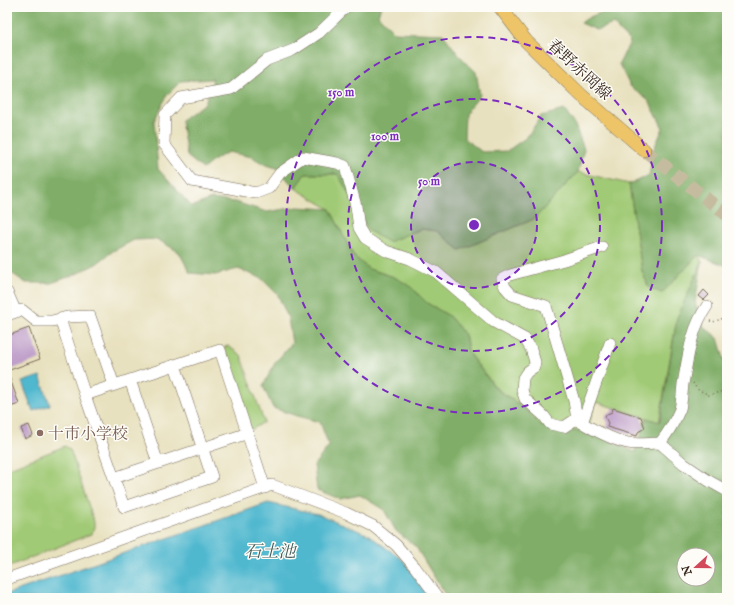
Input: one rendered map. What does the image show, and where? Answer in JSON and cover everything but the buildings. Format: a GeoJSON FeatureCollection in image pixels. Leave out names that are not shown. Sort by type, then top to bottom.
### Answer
{"type":"FeatureCollection","features":[{"type":"Feature","properties":{"kind":"main road","name":"春野赤岡線"},"geometry":{"type":"LineString","coordinates":[[500,7],[526,41],[581,95],[644,150]]}},
{"type":"Feature","properties":{"kind":"street"},"geometry":{"type":"LineString","coordinates":[[346,7],[320,33],[293,50],[267,60],[231,89],[181,98],[165,115],[164,144],[192,181],[256,192],[269,188],[280,173],[303,157],[337,163],[345,166],[356,206],[359,228],[365,238],[386,251],[410,259],[436,272],[494,322],[525,339],[531,349],[535,362],[534,367],[527,372],[523,378],[522,390],[525,399],[544,416],[550,424],[564,427],[573,421],[579,421],[613,438],[629,444],[660,443],[684,464],[727,491]]}},
{"type":"Feature","properties":{"kind":"street"},"geometry":{"type":"LineString","coordinates":[[579,421],[546,306],[512,295],[505,287],[502,279],[602,247]]}},
{"type":"Feature","properties":{"kind":"street"},"geometry":{"type":"LineString","coordinates":[[7,292],[11,314],[22,310],[36,321],[52,321],[67,317],[90,316],[114,385]]}},
{"type":"Feature","properties":{"kind":"street"},"geometry":{"type":"LineString","coordinates":[[660,443],[669,431],[680,408],[693,336],[699,318],[707,306]]}},
{"type":"Feature","properties":{"kind":"street"},"geometry":{"type":"LineString","coordinates":[[60,319],[124,507],[212,477],[175,365]]}},
{"type":"Feature","properties":{"kind":"street"},"geometry":{"type":"LineString","coordinates":[[579,421],[610,343]]}},
{"type":"Feature","properties":{"kind":"street"},"geometry":{"type":"LineString","coordinates":[[85,395],[220,350],[265,488]]}},
{"type":"Feature","properties":{"kind":"street"},"geometry":{"type":"LineString","coordinates":[[130,380],[158,463]]}},
{"type":"Feature","properties":{"kind":"street"},"geometry":{"type":"LineString","coordinates":[[114,478],[248,433]]}},
{"type":"Feature","properties":{"kind":"street"},"geometry":{"type":"LineString","coordinates":[[7,579],[272,485],[346,513],[373,526],[396,545],[415,567],[438,598]]}},
{"type":"Feature","properties":{"kind":"path"},"geometry":{"type":"LineString","coordinates":[[699,318],[713,322],[727,317]]}},
{"type":"Feature","properties":{"kind":"path"},"geometry":{"type":"LineString","coordinates":[[686,369],[697,389],[702,392],[709,395],[727,390]]}},
{"type":"Feature","properties":{"kind":"green space"},"geometry":{"type":"Polygon","coordinates":[[[7,7],[381,7],[378,15],[394,32],[443,34],[458,54],[476,72],[480,95],[465,114],[464,138],[482,152],[507,151],[527,137],[541,116],[564,110],[574,123],[584,149],[578,172],[534,219],[460,250],[437,231],[421,229],[388,242],[369,231],[338,174],[305,174],[295,188],[277,168],[266,165],[252,157],[228,152],[214,160],[203,169],[187,156],[181,120],[205,103],[213,79],[181,81],[167,95],[154,121],[158,169],[192,207],[211,199],[235,202],[267,212],[297,207],[330,209],[354,257],[369,269],[394,277],[410,286],[427,303],[449,316],[465,335],[469,354],[497,390],[524,408],[541,425],[564,432],[587,430],[635,452],[646,418],[660,422],[677,318],[702,262],[695,303],[704,327],[718,338],[725,362],[727,364],[727,598],[451,598],[444,593],[416,547],[396,531],[384,510],[360,495],[340,499],[317,490],[314,465],[329,446],[320,422],[273,408],[263,386],[275,363],[292,343],[288,318],[278,295],[261,278],[238,269],[215,275],[190,273],[179,252],[157,239],[134,240],[113,251],[96,264],[74,275],[51,283],[26,283],[7,270],[7,7]]]}},
{"type":"Feature","properties":{"kind":"green space"},"geometry":{"type":"Polygon","coordinates":[[[614,7],[727,7],[727,266],[698,255],[662,293],[649,288],[642,271],[629,184],[649,176],[653,151],[663,128],[649,101],[630,86],[619,64],[630,42],[613,24],[597,30],[581,23],[614,7]]]}},
{"type":"Feature","properties":{"kind":"green space"},"geometry":{"type":"Polygon","coordinates":[[[578,172],[629,184],[642,271],[649,288],[662,293],[698,255],[702,262],[677,318],[659,422],[596,402],[587,430],[564,432],[541,425],[524,408],[497,389],[469,354],[465,335],[449,316],[427,303],[410,286],[394,277],[369,269],[354,256],[330,209],[295,188],[305,174],[339,174],[369,231],[388,242],[421,229],[437,231],[460,250],[534,219],[578,172]]]}},
{"type":"Feature","properties":{"kind":"green space"},"geometry":{"type":"Polygon","coordinates":[[[228,346],[241,355],[264,422],[251,430],[224,347],[228,346]]]}},
{"type":"Feature","properties":{"kind":"green space"},"geometry":{"type":"Polygon","coordinates":[[[65,446],[71,452],[94,522],[94,528],[91,534],[7,567],[7,469],[65,446]]]}},
{"type":"Feature","properties":{"kind":"water"},"geometry":{"type":"Polygon","coordinates":[[[40,376],[50,405],[33,411],[22,382],[40,376]]]}},
{"type":"Feature","properties":{"kind":"water","name":"石土池"},"geometry":{"type":"Polygon","coordinates":[[[268,503],[318,514],[369,535],[404,561],[429,598],[7,598],[7,594],[268,503]]]}},
{"type":"Feature","properties":{"kind":"tunnel"},"geometry":{"type":"LineString","coordinates":[[644,150],[727,215]]}},
{"type":"Feature","properties":{"kind":"place","name":"十市小学校"},"geometry":{"type":"Point","coordinates":[40,433]}}]}
